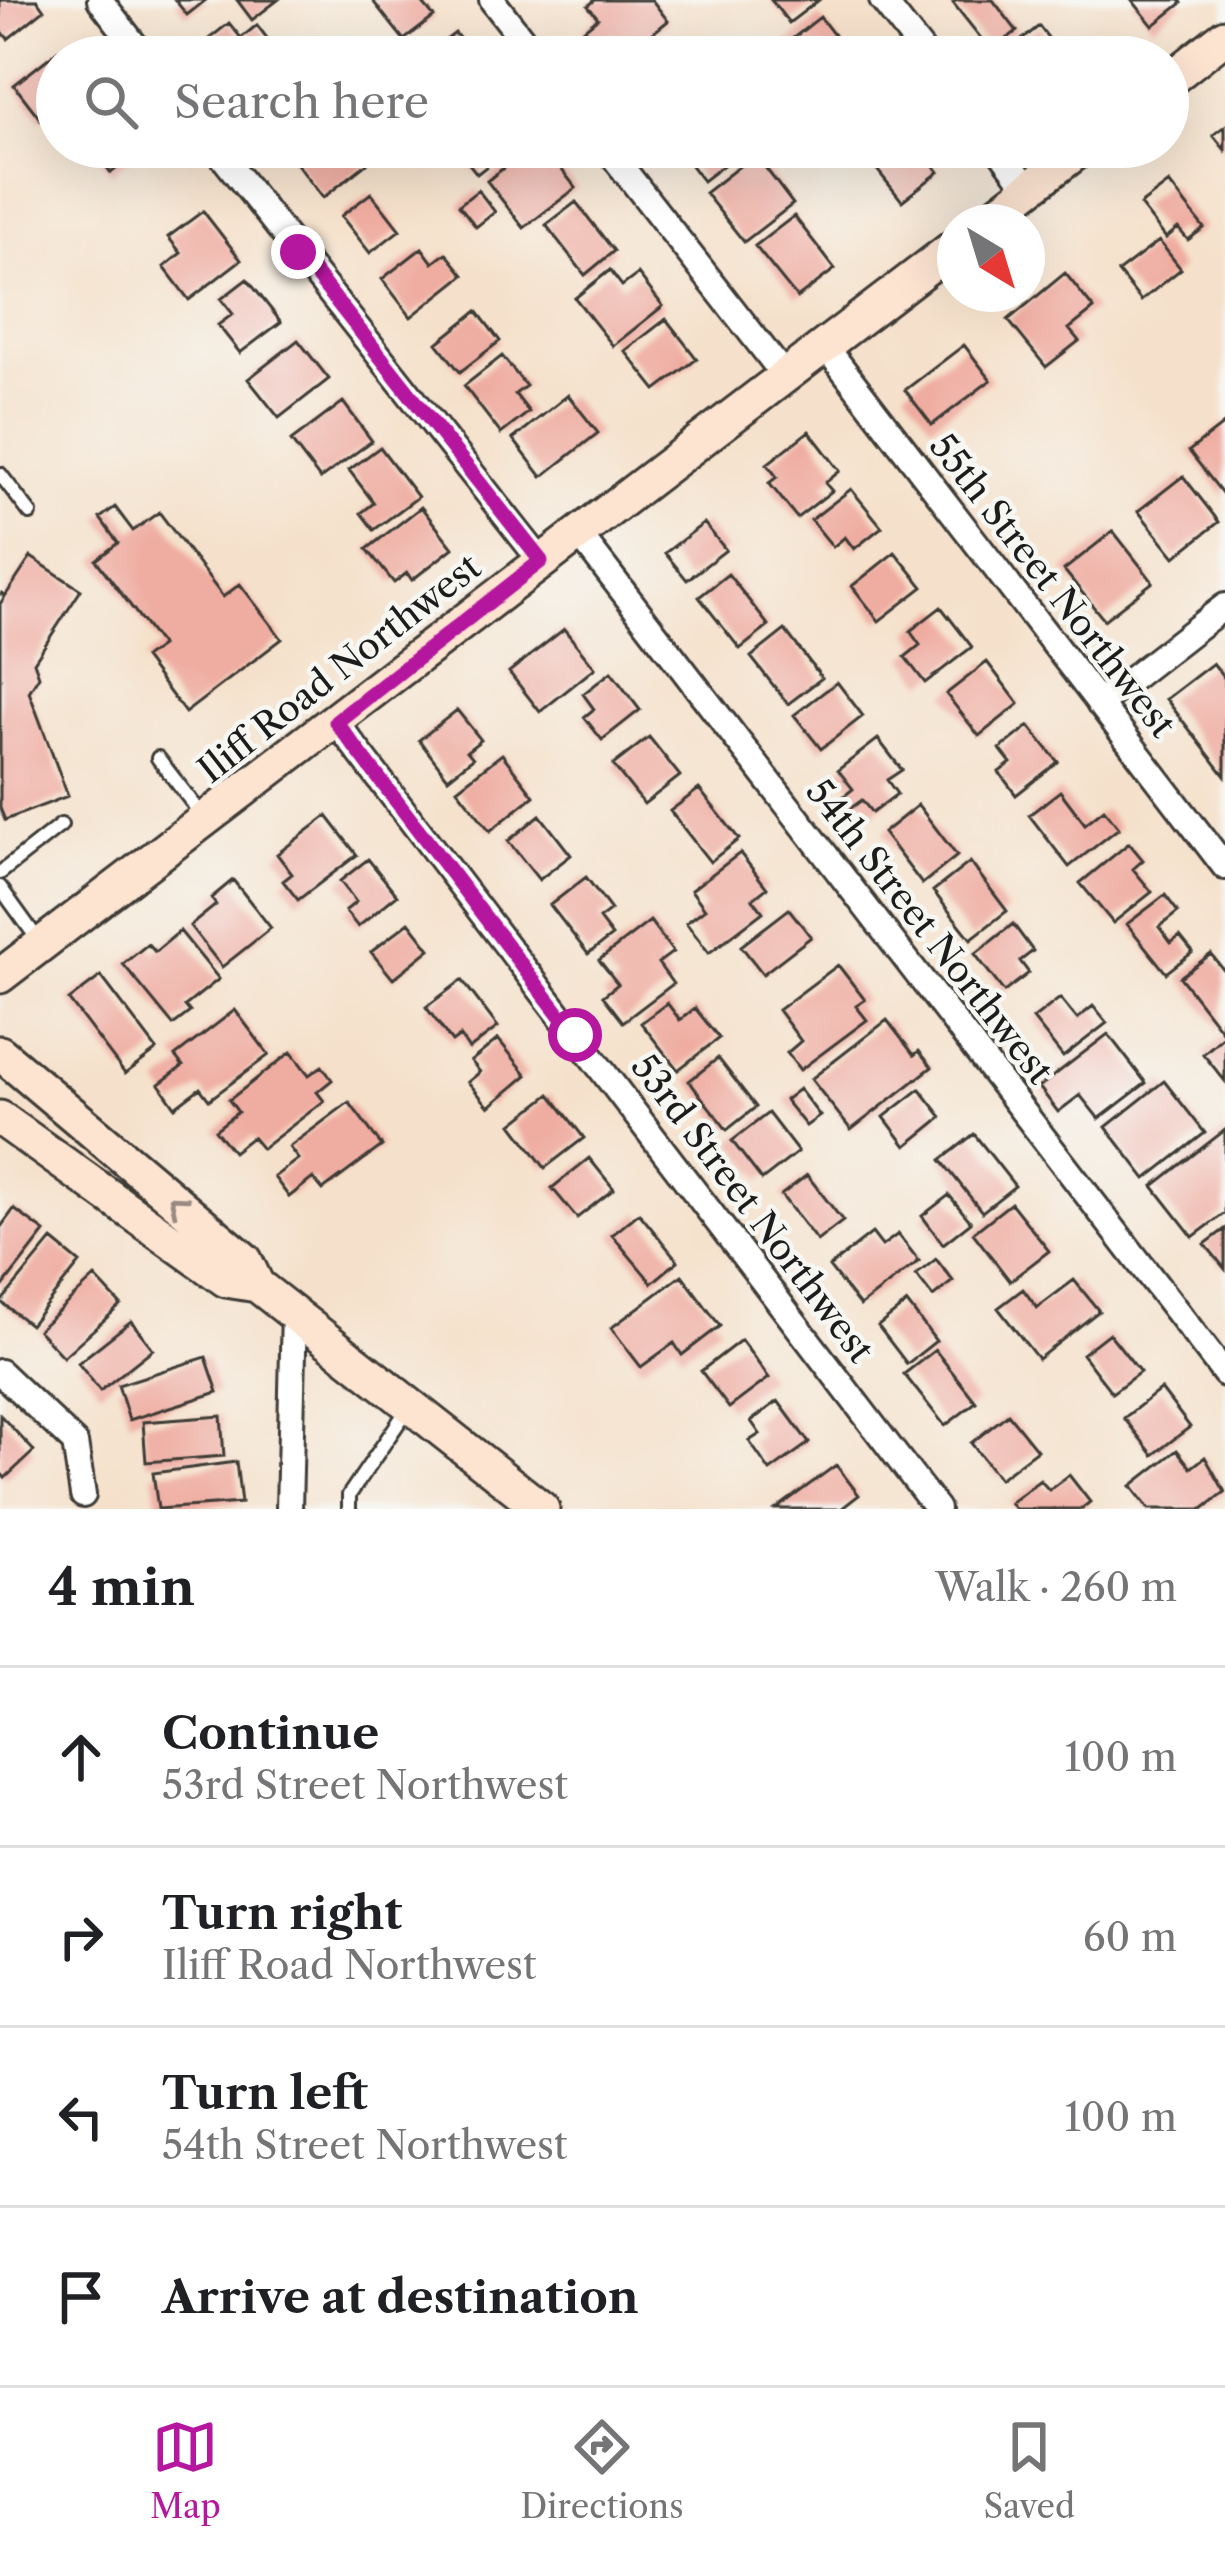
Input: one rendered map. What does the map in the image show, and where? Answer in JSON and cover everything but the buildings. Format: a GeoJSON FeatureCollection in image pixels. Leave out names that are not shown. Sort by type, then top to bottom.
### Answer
{"type":"FeatureCollection","features":[{"type":"Feature","properties":{"kind":"main road"},"geometry":{"type":"LineString","coordinates":[[1189,64],[1225,36]]}},
{"type":"Feature","properties":{"kind":"main road"},"geometry":{"type":"LineString","coordinates":[[1010,204],[1056,168]]}},
{"type":"Feature","properties":{"kind":"main road","name":"Iliff Road Northwest"},"geometry":{"type":"LineString","coordinates":[[0,976],[937,260]]}},
{"type":"Feature","properties":{"kind":"main road"},"geometry":{"type":"LineString","coordinates":[[0,1053],[245,1260],[257,1286]]}},
{"type":"Feature","properties":{"kind":"main road"},"geometry":{"type":"LineString","coordinates":[[0,1118],[226,1280],[257,1286],[294,1312],[542,1509]]}},
{"type":"Feature","properties":{"kind":"street"},"geometry":{"type":"LineString","coordinates":[[100,0],[128,36]]}},
{"type":"Feature","properties":{"kind":"street"},"geometry":{"type":"LineString","coordinates":[[492,0],[520,36]]}},
{"type":"Feature","properties":{"kind":"street"},"geometry":{"type":"LineString","coordinates":[[882,0],[910,36]]}},
{"type":"Feature","properties":{"kind":"street"},"geometry":{"type":"LineString","coordinates":[[232,168],[541,561]]}},
{"type":"Feature","properties":{"kind":"street"},"geometry":{"type":"LineString","coordinates":[[622,168],[784,375]]}},
{"type":"Feature","properties":{"kind":"street"},"geometry":{"type":"LineString","coordinates":[[1014,168],[1030,189]]}},
{"type":"Feature","properties":{"kind":"street","name":"55th Street Northwest"},"geometry":{"type":"LineString","coordinates":[[825,346],[1225,867]]}},
{"type":"Feature","properties":{"kind":"street","name":"54th Street Northwest"},"geometry":{"type":"LineString","coordinates":[[578,533],[1225,1374]]}},
{"type":"Feature","properties":{"kind":"street"},"geometry":{"type":"LineString","coordinates":[[1099,704],[1225,606]]}},
{"type":"Feature","properties":{"kind":"street","name":"53rd Street Northwest"},"geometry":{"type":"LineString","coordinates":[[336,722],[937,1509]]}},
{"type":"Feature","properties":{"kind":"street"},"geometry":{"type":"LineString","coordinates":[[290,1509],[294,1312]]}},
{"type":"Feature","properties":{"kind":"street"},"geometry":{"type":"LineString","coordinates":[[0,1372],[75,1443],[83,1496]]}},
{"type":"Feature","properties":{"kind":"lane"},"geometry":{"type":"LineString","coordinates":[[0,474],[30,513]]}},
{"type":"Feature","properties":{"kind":"lane"},"geometry":{"type":"LineString","coordinates":[[158,758],[206,820]]}},
{"type":"Feature","properties":{"kind":"lane"},"geometry":{"type":"LineString","coordinates":[[0,873],[62,825]]}},
{"type":"Feature","properties":{"kind":"lane"},"geometry":{"type":"LineString","coordinates":[[0,886],[42,945]]}},
{"type":"Feature","properties":{"kind":"lane"},"geometry":{"type":"LineString","coordinates":[[349,1509],[349,1496],[411,1404]]}},
{"type":"Feature","properties":{"kind":"route"},"geometry":{"type":"LineString","coordinates":[[298,252],[541,561],[336,722],[575,1035]]}}]}
